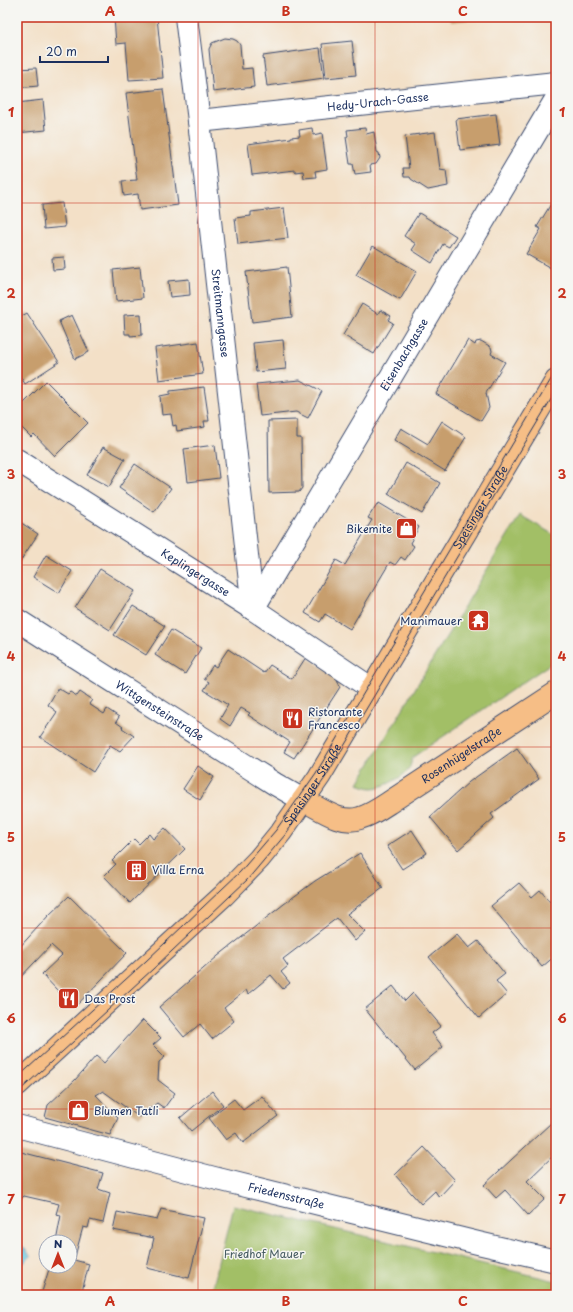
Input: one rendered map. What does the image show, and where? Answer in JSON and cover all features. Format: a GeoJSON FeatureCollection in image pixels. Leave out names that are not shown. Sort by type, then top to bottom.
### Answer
{"type":"FeatureCollection","features":[{"type":"Feature","properties":{"kind":"main road","name":"Speisinger Straße"},"geometry":{"type":"LineString","coordinates":[[17,1085],[224,895],[259,859],[281,832],[319,777],[556,381]]}},
{"type":"Feature","properties":{"kind":"main road","name":"Rosenhügelstraße"},"geometry":{"type":"LineString","coordinates":[[303,800],[341,819],[354,820],[365,816],[390,802],[556,693]]}},
{"type":"Feature","properties":{"kind":"street","name":"Streitmanngasse"},"geometry":{"type":"LineString","coordinates":[[186,17],[200,121],[253,609]]}},
{"type":"Feature","properties":{"kind":"street","name":"Hedy-Urach-Gasse"},"geometry":{"type":"LineString","coordinates":[[200,121],[556,82]]}},
{"type":"Feature","properties":{"kind":"street","name":"Eisenbachgasse"},"geometry":{"type":"LineString","coordinates":[[253,609],[556,99]]}},
{"type":"Feature","properties":{"kind":"street","name":"Keplingergasse"},"geometry":{"type":"LineString","coordinates":[[17,460],[253,609],[372,689]]}},
{"type":"Feature","properties":{"kind":"street","name":"Wittgensteinstraße"},"geometry":{"type":"LineString","coordinates":[[17,620],[271,782],[303,800]]}},
{"type":"Feature","properties":{"kind":"street","name":"Friedensstraße"},"geometry":{"type":"LineString","coordinates":[[17,1126],[214,1178],[556,1261]]}},
{"type":"Feature","properties":{"kind":"green space"},"geometry":{"type":"Polygon","coordinates":[[[520,515],[556,536],[556,660],[413,757],[409,769],[398,779],[377,788],[365,787],[358,783],[520,515]]]}},
{"type":"Feature","properties":{"kind":"green space","name":"Friedhof Mauer"},"geometry":{"type":"Polygon","coordinates":[[[233,1205],[556,1281],[556,1295],[211,1295],[233,1205]]]}},
{"type":"Feature","properties":{"kind":"water"},"geometry":{"type":"Polygon","coordinates":[[[21,1245],[31,1256],[17,1269],[17,1249],[21,1245]]]}},
{"type":"Feature","properties":{"kind":"building"},"geometry":{"type":"Polygon","coordinates":[[[114,17],[157,17],[163,78],[129,80],[126,43],[116,44],[114,17]]]}},
{"type":"Feature","properties":{"kind":"building"},"geometry":{"type":"Polygon","coordinates":[[[450,17],[475,17],[476,19],[451,22],[450,17]]]}},
{"type":"Feature","properties":{"kind":"building"},"geometry":{"type":"Polygon","coordinates":[[[225,38],[233,39],[240,45],[242,69],[252,68],[254,87],[213,92],[209,49],[212,43],[225,38]]]}},
{"type":"Feature","properties":{"kind":"building"},"geometry":{"type":"Polygon","coordinates":[[[352,41],[356,75],[326,78],[322,44],[352,41]]]}},
{"type":"Feature","properties":{"kind":"building"},"geometry":{"type":"Polygon","coordinates":[[[320,48],[324,78],[267,86],[263,56],[320,48]]]}},
{"type":"Feature","properties":{"kind":"building"},"geometry":{"type":"Polygon","coordinates":[[[36,68],[38,86],[17,88],[17,69],[36,68]]]}},
{"type":"Feature","properties":{"kind":"building"},"geometry":{"type":"Polygon","coordinates":[[[163,89],[178,205],[140,210],[138,194],[124,196],[122,181],[137,180],[126,93],[163,89]]]}},
{"type":"Feature","properties":{"kind":"building"},"geometry":{"type":"Polygon","coordinates":[[[43,100],[46,130],[17,133],[17,103],[43,100]]]}},
{"type":"Feature","properties":{"kind":"building"},"geometry":{"type":"Polygon","coordinates":[[[496,114],[500,145],[460,150],[456,119],[496,114]]]}},
{"type":"Feature","properties":{"kind":"building"},"geometry":{"type":"Polygon","coordinates":[[[312,128],[313,135],[322,133],[327,169],[315,171],[316,177],[304,178],[303,171],[295,172],[295,170],[252,175],[248,144],[300,136],[299,130],[312,128]]]}},
{"type":"Feature","properties":{"kind":"building"},"geometry":{"type":"Polygon","coordinates":[[[365,128],[366,134],[374,132],[377,152],[379,153],[380,158],[376,164],[370,165],[371,172],[355,174],[353,164],[350,164],[346,137],[348,136],[347,130],[365,128]]]}},
{"type":"Feature","properties":{"kind":"building"},"geometry":{"type":"Polygon","coordinates":[[[435,132],[440,169],[446,170],[448,186],[428,190],[410,177],[404,177],[403,168],[409,168],[405,136],[435,132]]]}},
{"type":"Feature","properties":{"kind":"building"},"geometry":{"type":"Polygon","coordinates":[[[554,199],[556,201],[556,271],[526,254],[541,229],[537,227],[554,199]]]}},
{"type":"Feature","properties":{"kind":"building"},"geometry":{"type":"Polygon","coordinates":[[[62,203],[65,227],[44,229],[42,205],[62,203]]]}},
{"type":"Feature","properties":{"kind":"building"},"geometry":{"type":"Polygon","coordinates":[[[284,208],[288,238],[238,244],[235,218],[251,216],[251,212],[284,208]]]}},
{"type":"Feature","properties":{"kind":"building"},"geometry":{"type":"Polygon","coordinates":[[[419,213],[456,236],[449,247],[443,244],[432,263],[412,250],[416,244],[404,236],[419,213]]]}},
{"type":"Feature","properties":{"kind":"building"},"geometry":{"type":"Polygon","coordinates":[[[373,246],[417,271],[400,300],[356,275],[373,246]]]}},
{"type":"Feature","properties":{"kind":"building"},"geometry":{"type":"Polygon","coordinates":[[[64,257],[65,269],[53,270],[52,258],[64,257]]]}},
{"type":"Feature","properties":{"kind":"building"},"geometry":{"type":"Polygon","coordinates":[[[140,267],[143,298],[116,301],[113,270],[140,267]]]}},
{"type":"Feature","properties":{"kind":"building"},"geometry":{"type":"Polygon","coordinates":[[[287,267],[292,317],[252,322],[246,272],[287,267]]]}},
{"type":"Feature","properties":{"kind":"building"},"geometry":{"type":"Polygon","coordinates":[[[189,279],[190,295],[170,297],[168,281],[189,279]]]}},
{"type":"Feature","properties":{"kind":"building"},"geometry":{"type":"Polygon","coordinates":[[[362,304],[378,314],[380,310],[391,316],[388,320],[393,323],[374,354],[343,335],[362,304]]]}},
{"type":"Feature","properties":{"kind":"building"},"geometry":{"type":"Polygon","coordinates":[[[27,313],[59,362],[25,384],[17,371],[17,319],[27,313]]]}},
{"type":"Feature","properties":{"kind":"building"},"geometry":{"type":"Polygon","coordinates":[[[141,314],[142,335],[130,336],[130,334],[125,334],[124,315],[141,314]]]}},
{"type":"Feature","properties":{"kind":"building"},"geometry":{"type":"Polygon","coordinates":[[[72,315],[89,352],[75,359],[59,321],[72,315]]]}},
{"type":"Feature","properties":{"kind":"building"},"geometry":{"type":"Polygon","coordinates":[[[283,340],[286,369],[256,372],[253,343],[283,340]]]}},
{"type":"Feature","properties":{"kind":"building"},"geometry":{"type":"Polygon","coordinates":[[[468,340],[475,345],[476,342],[481,341],[491,347],[491,354],[505,362],[486,393],[489,408],[481,421],[436,394],[468,340]]]}},
{"type":"Feature","properties":{"kind":"building"},"geometry":{"type":"Polygon","coordinates":[[[198,342],[203,374],[159,380],[155,348],[198,342]]]}},
{"type":"Feature","properties":{"kind":"building"},"geometry":{"type":"Polygon","coordinates":[[[300,380],[322,391],[308,418],[296,412],[260,416],[256,384],[300,380]]]}},
{"type":"Feature","properties":{"kind":"building"},"geometry":{"type":"Polygon","coordinates":[[[46,381],[88,423],[55,456],[34,434],[31,437],[17,423],[17,410],[46,381]]]}},
{"type":"Feature","properties":{"kind":"building"},"geometry":{"type":"Polygon","coordinates":[[[204,387],[209,421],[204,421],[205,427],[177,431],[176,425],[173,426],[171,414],[162,415],[160,396],[170,394],[170,391],[204,387]]]}},
{"type":"Feature","properties":{"kind":"building"},"geometry":{"type":"Polygon","coordinates":[[[297,420],[297,438],[301,438],[302,488],[299,492],[269,493],[268,421],[297,420]]]}},
{"type":"Feature","properties":{"kind":"building"},"geometry":{"type":"Polygon","coordinates":[[[442,421],[466,437],[445,471],[394,440],[401,428],[428,444],[442,421]]]}},
{"type":"Feature","properties":{"kind":"building"},"geometry":{"type":"Polygon","coordinates":[[[215,445],[219,478],[188,482],[184,449],[215,445]]]}},
{"type":"Feature","properties":{"kind":"building"},"geometry":{"type":"Polygon","coordinates":[[[103,447],[125,459],[109,487],[87,475],[103,447]]]}},
{"type":"Feature","properties":{"kind":"building"},"geometry":{"type":"Polygon","coordinates":[[[406,463],[440,483],[422,514],[388,494],[406,463]]]}},
{"type":"Feature","properties":{"kind":"building"},"geometry":{"type":"Polygon","coordinates":[[[135,464],[171,488],[154,512],[119,488],[135,464]]]}},
{"type":"Feature","properties":{"kind":"building"},"geometry":{"type":"Polygon","coordinates":[[[379,503],[419,527],[410,543],[414,546],[405,560],[401,557],[395,565],[390,562],[350,629],[325,614],[320,622],[305,613],[336,560],[345,565],[372,520],[368,518],[379,503]]]}},
{"type":"Feature","properties":{"kind":"building"},"geometry":{"type":"Polygon","coordinates":[[[17,520],[38,534],[17,566],[17,520]]]}},
{"type":"Feature","properties":{"kind":"building"},"geometry":{"type":"Polygon","coordinates":[[[46,555],[72,571],[59,593],[33,577],[46,555]]]}},
{"type":"Feature","properties":{"kind":"building"},"geometry":{"type":"Polygon","coordinates":[[[100,569],[135,591],[110,630],[75,608],[100,569]]]}},
{"type":"Feature","properties":{"kind":"building"},"geometry":{"type":"Polygon","coordinates":[[[133,606],[165,626],[146,655],[114,635],[133,606]]]}},
{"type":"Feature","properties":{"kind":"building","name":"Manimauer"},"geometry":{"type":"Polygon","coordinates":[[[471,616],[485,624],[484,626],[471,618],[471,616]]]}},
{"type":"Feature","properties":{"kind":"building"},"geometry":{"type":"Polygon","coordinates":[[[171,630],[201,648],[185,674],[155,655],[171,630]]]}},
{"type":"Feature","properties":{"kind":"building"},"geometry":{"type":"Polygon","coordinates":[[[228,649],[264,673],[270,665],[292,679],[306,657],[336,676],[340,687],[294,758],[284,752],[290,742],[248,715],[250,713],[241,708],[230,726],[220,719],[228,705],[204,690],[209,682],[204,679],[213,665],[216,667],[228,649]]]}},
{"type":"Feature","properties":{"kind":"building"},"geometry":{"type":"Polygon","coordinates":[[[58,688],[68,694],[70,692],[77,696],[80,692],[92,700],[89,704],[104,714],[107,709],[119,717],[116,722],[123,727],[122,728],[134,736],[120,751],[110,745],[93,772],[40,737],[57,712],[48,705],[58,688]]]}},
{"type":"Feature","properties":{"kind":"building"},"geometry":{"type":"Polygon","coordinates":[[[517,748],[539,779],[491,814],[494,818],[458,850],[430,817],[469,782],[517,748]]]}},
{"type":"Feature","properties":{"kind":"building"},"geometry":{"type":"Polygon","coordinates":[[[198,766],[214,777],[200,800],[183,789],[198,766]]]}},
{"type":"Feature","properties":{"kind":"building","name":"Villa Erna"},"geometry":{"type":"Polygon","coordinates":[[[165,828],[185,849],[130,903],[104,876],[116,864],[112,861],[134,839],[139,844],[149,834],[153,839],[165,828]]]}},
{"type":"Feature","properties":{"kind":"building"},"geometry":{"type":"Polygon","coordinates":[[[412,830],[427,853],[402,869],[387,846],[412,830]]]}},
{"type":"Feature","properties":{"kind":"building"},"geometry":{"type":"Polygon","coordinates":[[[360,853],[383,888],[347,914],[365,932],[355,941],[337,918],[283,959],[288,966],[281,972],[290,983],[283,989],[271,975],[248,994],[246,990],[224,1008],[234,1021],[212,1039],[200,1024],[184,1037],[159,1007],[218,956],[284,904],[315,881],[360,853]]]}},
{"type":"Feature","properties":{"kind":"building"},"geometry":{"type":"Polygon","coordinates":[[[519,883],[532,897],[540,890],[556,909],[556,955],[542,967],[491,906],[519,883]]]}},
{"type":"Feature","properties":{"kind":"building"},"geometry":{"type":"Polygon","coordinates":[[[69,896],[127,953],[74,1008],[42,974],[62,955],[51,945],[17,981],[17,950],[49,915],[69,896]]]}},
{"type":"Feature","properties":{"kind":"building"},"geometry":{"type":"Polygon","coordinates":[[[457,934],[469,948],[478,941],[505,974],[496,981],[507,994],[479,1018],[429,957],[457,934]]]}},
{"type":"Feature","properties":{"kind":"building"},"geometry":{"type":"Polygon","coordinates":[[[393,986],[405,1001],[413,993],[441,1026],[432,1033],[443,1047],[415,1070],[365,1009],[393,986]]]}},
{"type":"Feature","properties":{"kind":"building"},"geometry":{"type":"Polygon","coordinates":[[[143,1020],[161,1038],[153,1045],[165,1057],[159,1062],[158,1080],[175,1093],[164,1108],[157,1103],[139,1117],[103,1091],[96,1095],[118,1118],[110,1135],[45,1117],[48,1105],[75,1080],[96,1056],[104,1063],[143,1020]]]}},
{"type":"Feature","properties":{"kind":"building"},"geometry":{"type":"Polygon","coordinates":[[[212,1091],[223,1105],[191,1131],[180,1118],[212,1091]]]}},
{"type":"Feature","properties":{"kind":"building"},"geometry":{"type":"Polygon","coordinates":[[[262,1096],[278,1116],[243,1143],[236,1133],[226,1140],[209,1118],[234,1099],[243,1110],[262,1096]]]}},
{"type":"Feature","properties":{"kind":"building"},"geometry":{"type":"Polygon","coordinates":[[[551,1123],[556,1128],[556,1153],[527,1181],[545,1199],[528,1215],[505,1190],[496,1198],[484,1185],[551,1123]]]}},
{"type":"Feature","properties":{"kind":"building"},"geometry":{"type":"Polygon","coordinates":[[[424,1147],[455,1180],[439,1197],[435,1191],[421,1204],[395,1175],[424,1147]]]}},
{"type":"Feature","properties":{"kind":"building"},"geometry":{"type":"Polygon","coordinates":[[[17,1151],[103,1173],[98,1189],[110,1193],[103,1223],[90,1220],[88,1228],[83,1227],[78,1245],[78,1234],[57,1234],[61,1215],[56,1214],[59,1204],[24,1196],[17,1202],[17,1151]]]}},
{"type":"Feature","properties":{"kind":"building"},"geometry":{"type":"Polygon","coordinates":[[[161,1209],[204,1218],[189,1278],[147,1268],[154,1238],[113,1230],[117,1212],[157,1220],[161,1209]]]}},
{"type":"Feature","properties":{"kind":"building"},"geometry":{"type":"Polygon","coordinates":[[[78,1261],[89,1264],[81,1295],[41,1295],[48,1274],[78,1274],[78,1261]]]}},
{"type":"Feature","properties":{"kind":"tram line"},"geometry":{"type":"LineString","coordinates":[[17,1078],[146,961],[240,872],[276,830],[316,773],[556,371]]}},
{"type":"Feature","properties":{"kind":"tram line"},"geometry":{"type":"LineString","coordinates":[[17,1093],[153,969],[248,879],[285,835],[325,778],[556,391]]}},
{"type":"Feature","properties":{"kind":"place","name":"Bikemite"},"geometry":{"type":"Point","coordinates":[407,529]}},
{"type":"Feature","properties":{"kind":"place","name":"Manimauer"},"geometry":{"type":"Point","coordinates":[478,621]}},
{"type":"Feature","properties":{"kind":"place","name":"Ristorante Francesco"},"geometry":{"type":"Point","coordinates":[293,718]}},
{"type":"Feature","properties":{"kind":"place","name":"Villa Erna"},"geometry":{"type":"Point","coordinates":[137,870]}},
{"type":"Feature","properties":{"kind":"place","name":"Das Prost"},"geometry":{"type":"Point","coordinates":[68,999]}},
{"type":"Feature","properties":{"kind":"place","name":"Blumen Tatli"},"geometry":{"type":"Point","coordinates":[78,1111]}}]}
